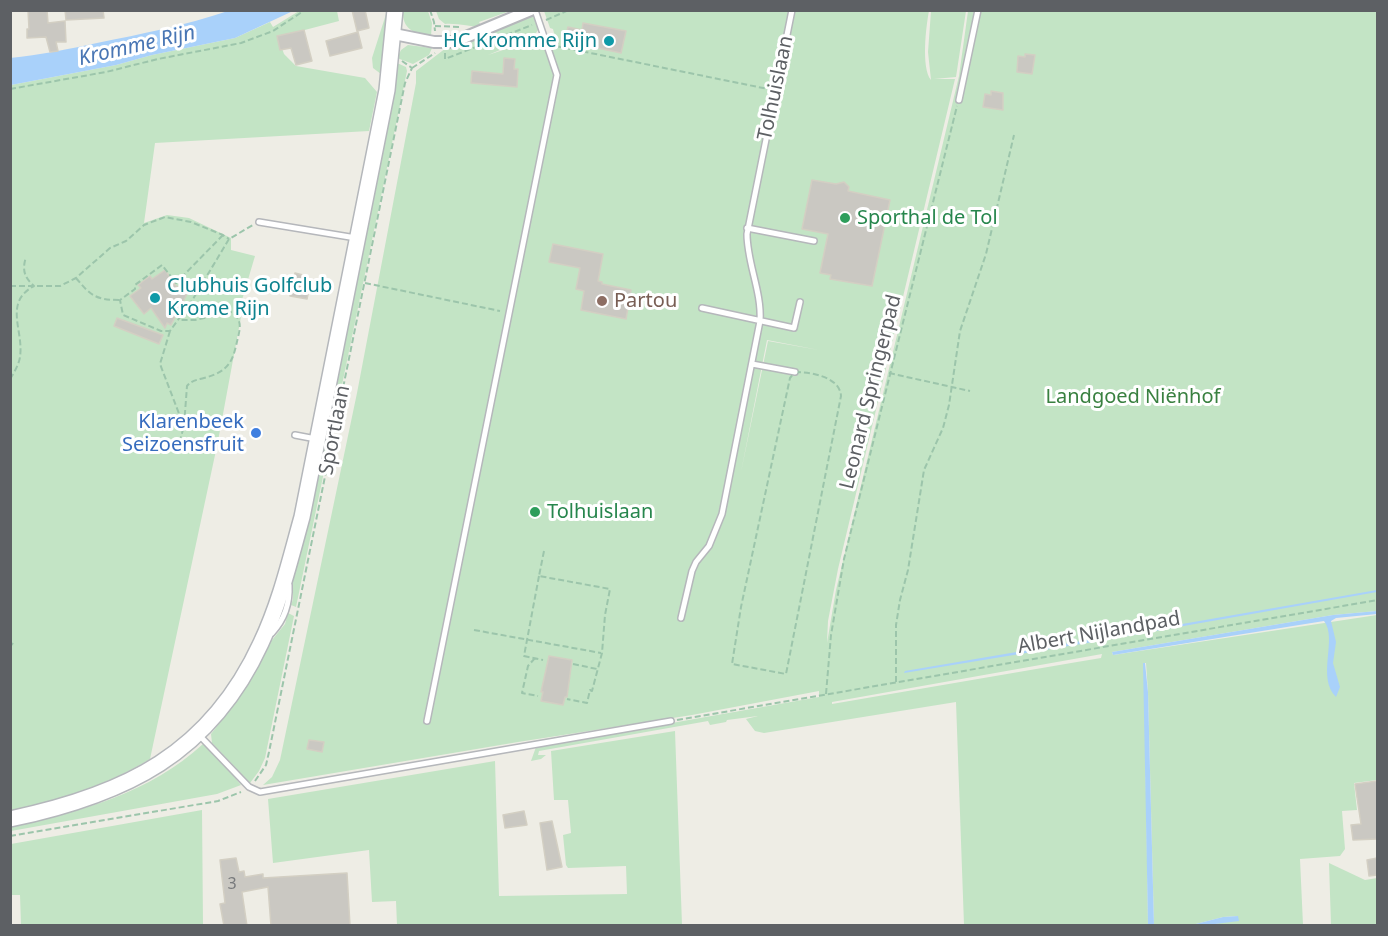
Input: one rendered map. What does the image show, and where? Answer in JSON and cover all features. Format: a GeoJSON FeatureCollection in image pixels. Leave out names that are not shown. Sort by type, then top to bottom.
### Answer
{"type":"FeatureCollection","features":[{"type":"Feature","properties":{"kind":"street","name":"Sportlaan"},"geometry":{"type":"LineString","coordinates":[[10,819],[64,806],[115,788],[172,756],[199,735],[222,710],[243,678],[261,644],[288,571],[302,517],[387,90],[395,10]]}},
{"type":"Feature","properties":{"kind":"street"},"geometry":{"type":"LineString","coordinates":[[394,34],[434,42],[454,42],[533,10]]}},
{"type":"Feature","properties":{"kind":"lane"},"geometry":{"type":"LineString","coordinates":[[427,721],[557,75],[533,10]]}},
{"type":"Feature","properties":{"kind":"lane","name":"Tolhuislaan"},"geometry":{"type":"LineString","coordinates":[[681,618],[692,572],[696,562],[709,546],[722,514],[760,321],[760,305],[747,244],[747,228],[792,10]]}},
{"type":"Feature","properties":{"kind":"lane"},"geometry":{"type":"LineString","coordinates":[[959,100],[978,10]]}},
{"type":"Feature","properties":{"kind":"lane"},"geometry":{"type":"LineString","coordinates":[[258,222],[358,239]]}},
{"type":"Feature","properties":{"kind":"lane"},"geometry":{"type":"LineString","coordinates":[[747,228],[814,241]]}},
{"type":"Feature","properties":{"kind":"lane"},"geometry":{"type":"LineString","coordinates":[[702,308],[794,328],[800,302]]}},
{"type":"Feature","properties":{"kind":"lane"},"geometry":{"type":"LineString","coordinates":[[752,364],[795,372]]}},
{"type":"Feature","properties":{"kind":"lane"},"geometry":{"type":"LineString","coordinates":[[295,435],[318,440]]}},
{"type":"Feature","properties":{"kind":"lane"},"geometry":{"type":"LineString","coordinates":[[199,735],[249,787],[260,792],[671,721]]}},
{"type":"Feature","properties":{"kind":"path"},"geometry":{"type":"LineString","coordinates":[[10,89],[241,44],[266,34],[305,10]]}},
{"type":"Feature","properties":{"kind":"path"},"geometry":{"type":"LineString","coordinates":[[430,10],[435,26],[443,26]]}},
{"type":"Feature","properties":{"kind":"path"},"geometry":{"type":"LineString","coordinates":[[444,46],[445,59],[569,10]]}},
{"type":"Feature","properties":{"kind":"path"},"geometry":{"type":"LineString","coordinates":[[548,49],[557,45],[775,90]]}},
{"type":"Feature","properties":{"kind":"path","name":"Sportlaan"},"geometry":{"type":"LineString","coordinates":[[10,836],[218,801],[235,796],[249,787],[266,765],[405,83],[412,68],[432,55]]}},
{"type":"Feature","properties":{"kind":"path","name":"Leonard Springerpad"},"geometry":{"type":"LineString","coordinates":[[826,694],[831,635],[844,559],[959,100]]}},
{"type":"Feature","properties":{"kind":"path"},"geometry":{"type":"LineString","coordinates":[[896,682],[896,625],[908,570],[924,470],[943,428],[960,331],[986,254],[1014,135]]}},
{"type":"Feature","properties":{"kind":"path"},"geometry":{"type":"LineString","coordinates":[[10,286],[60,286],[76,278],[110,248],[126,241],[144,225],[165,217],[191,222],[230,240]]}},
{"type":"Feature","properties":{"kind":"path"},"geometry":{"type":"LineString","coordinates":[[184,426],[160,364],[170,331],[180,320],[230,240],[258,222]]}},
{"type":"Feature","properties":{"kind":"path"},"geometry":{"type":"LineString","coordinates":[[76,278],[93,296],[102,300],[120,300],[135,289],[135,285],[162,265],[176,283],[223,235]]}},
{"type":"Feature","properties":{"kind":"path"},"geometry":{"type":"LineString","coordinates":[[26,257],[24,274],[34,286]]}},
{"type":"Feature","properties":{"kind":"path"},"geometry":{"type":"LineString","coordinates":[[364,283],[509,313]]}},
{"type":"Feature","properties":{"kind":"path"},"geometry":{"type":"LineString","coordinates":[[10,379],[20,356],[16,312],[22,292],[34,286]]}},
{"type":"Feature","properties":{"kind":"path"},"geometry":{"type":"LineString","coordinates":[[120,300],[123,315],[161,331],[170,331]]}},
{"type":"Feature","properties":{"kind":"path"},"geometry":{"type":"LineString","coordinates":[[177,451],[184,426],[187,386],[192,381],[216,375],[226,368],[233,359],[241,326],[238,316],[232,312],[195,320],[180,320]]}},
{"type":"Feature","properties":{"kind":"path"},"geometry":{"type":"LineString","coordinates":[[795,372],[837,383],[841,396],[786,674],[732,664],[741,607],[790,378],[795,372]]}},
{"type":"Feature","properties":{"kind":"path"},"geometry":{"type":"LineString","coordinates":[[890,373],[970,390]]}},
{"type":"Feature","properties":{"kind":"path"},"geometry":{"type":"LineString","coordinates":[[543,660],[524,656],[544,551]]}},
{"type":"Feature","properties":{"kind":"path"},"geometry":{"type":"LineString","coordinates":[[539,576],[610,589],[602,653],[592,691],[590,690],[587,703],[567,699]]}},
{"type":"Feature","properties":{"kind":"path","name":"Albert Nijlandpad"},"geometry":{"type":"LineString","coordinates":[[671,721],[1377,600]]}},
{"type":"Feature","properties":{"kind":"path"},"geometry":{"type":"LineString","coordinates":[[474,630],[602,653]]}},
{"type":"Feature","properties":{"kind":"path"},"geometry":{"type":"LineString","coordinates":[[10,647],[13,643]]}},
{"type":"Feature","properties":{"kind":"path"},"geometry":{"type":"LineString","coordinates":[[535,658],[528,666],[522,693],[538,696]]}},
{"type":"Feature","properties":{"kind":"path"},"geometry":{"type":"LineString","coordinates":[[573,664],[597,669]]}},
{"type":"Feature","properties":{"kind":"green space"},"geometry":{"type":"Polygon","coordinates":[[[299,11],[337,11],[339,21],[278,37],[284,54],[296,66],[365,78],[377,92],[369,131],[155,143],[144,223],[167,215],[189,218],[231,238],[231,250],[255,256],[242,300],[243,306],[218,441],[150,759],[82,791],[11,813],[11,85],[116,65],[235,38],[270,22],[273,27],[299,11]]]}},
{"type":"Feature","properties":{"kind":"green space"},"geometry":{"type":"Polygon","coordinates":[[[387,11],[390,11],[381,74],[373,68],[372,58],[387,11]]]}},
{"type":"Feature","properties":{"kind":"green space"},"geometry":{"type":"Polygon","coordinates":[[[403,11],[428,11],[432,23],[431,36],[410,29],[403,17],[403,11]]]}},
{"type":"Feature","properties":{"kind":"green space"},"geometry":{"type":"Polygon","coordinates":[[[436,11],[510,11],[479,22],[482,27],[445,24],[439,19],[436,11]]]}},
{"type":"Feature","properties":{"kind":"green space","name":"Landgoed Niënhof"},"geometry":{"type":"Polygon","coordinates":[[[544,11],[929,11],[925,57],[931,80],[928,52],[931,11],[966,11],[956,77],[934,79],[955,79],[838,569],[828,621],[827,643],[836,590],[959,76],[968,11],[1377,11],[1377,611],[1333,615],[1112,652],[1113,655],[1377,615],[1377,780],[1354,783],[1357,810],[1342,811],[1345,849],[1340,856],[1300,859],[1303,925],[1207,925],[1238,920],[1238,916],[1223,917],[1192,925],[1154,925],[1146,663],[1144,663],[1148,925],[964,925],[956,702],[764,733],[755,731],[746,719],[758,716],[710,725],[708,721],[539,751],[538,755],[546,755],[541,759],[531,761],[536,747],[819,697],[819,691],[692,715],[263,785],[272,777],[280,760],[357,393],[416,83],[416,71],[446,48],[531,15],[538,30],[534,36],[488,55],[554,33],[544,11]],[[767,340],[741,472],[768,341],[819,350],[767,340]],[[1102,654],[832,702],[832,704],[1101,658],[1102,654]]]}},
{"type":"Feature","properties":{"kind":"green space"},"geometry":{"type":"Polygon","coordinates":[[[408,45],[432,48],[429,55],[413,64],[397,58],[401,50],[408,45]]]}},
{"type":"Feature","properties":{"kind":"green space"},"geometry":{"type":"Polygon","coordinates":[[[397,63],[406,67],[407,71],[296,607],[291,605],[293,575],[397,63]]]}},
{"type":"Feature","properties":{"kind":"green space"},"geometry":{"type":"Polygon","coordinates":[[[288,613],[294,616],[265,758],[250,783],[212,743],[211,734],[237,700],[268,645],[285,624],[288,613]]]}},
{"type":"Feature","properties":{"kind":"green space"},"geometry":{"type":"Polygon","coordinates":[[[675,731],[682,925],[397,925],[396,901],[372,902],[369,850],[273,863],[268,799],[495,761],[499,896],[627,894],[626,866],[568,868],[566,865],[563,835],[571,833],[568,800],[554,800],[551,751],[675,731]]]}},
{"type":"Feature","properties":{"kind":"green space"},"geometry":{"type":"Polygon","coordinates":[[[203,744],[241,785],[217,794],[11,831],[11,826],[88,807],[137,788],[160,776],[203,744]]]}},
{"type":"Feature","properties":{"kind":"green space"},"geometry":{"type":"Polygon","coordinates":[[[202,810],[203,925],[21,925],[20,895],[11,895],[11,844],[202,810]]]}},
{"type":"Feature","properties":{"kind":"green space"},"geometry":{"type":"Polygon","coordinates":[[[1329,863],[1365,880],[1377,878],[1377,925],[1331,925],[1329,863]]]}},
{"type":"Feature","properties":{"kind":"water","name":"Kromme Rijn"},"geometry":{"type":"Polygon","coordinates":[[[228,11],[293,11],[235,38],[116,65],[11,85],[10,58],[54,52],[147,33],[228,11]]]}},
{"type":"Feature","properties":{"kind":"water"},"geometry":{"type":"Polygon","coordinates":[[[1377,590],[1377,592],[1121,637],[1119,635],[1377,590]]]}},
{"type":"Feature","properties":{"kind":"water"},"geometry":{"type":"Polygon","coordinates":[[[1377,611],[1377,614],[1336,618],[1331,621],[1336,642],[1333,663],[1340,687],[1336,697],[1330,689],[1328,679],[1329,638],[1324,621],[1113,655],[1112,652],[1333,615],[1377,611]]]}},
{"type":"Feature","properties":{"kind":"water"},"geometry":{"type":"Polygon","coordinates":[[[1093,639],[1093,642],[904,673],[905,671],[1093,639]]]}},
{"type":"Feature","properties":{"kind":"water"},"geometry":{"type":"Polygon","coordinates":[[[1143,663],[1145,663],[1148,692],[1154,926],[1148,925],[1143,663]]]}},
{"type":"Feature","properties":{"kind":"water"},"geometry":{"type":"Polygon","coordinates":[[[1238,916],[1239,921],[1192,925],[1223,917],[1238,916]]]}},
{"type":"Feature","properties":{"kind":"building"},"geometry":{"type":"Polygon","coordinates":[[[28,10],[47,10],[48,23],[65,21],[66,42],[56,42],[58,51],[50,52],[46,37],[27,38],[28,10]]]}},
{"type":"Feature","properties":{"kind":"building"},"geometry":{"type":"Polygon","coordinates":[[[65,10],[103,10],[104,18],[66,20],[65,10]]]}},
{"type":"Feature","properties":{"kind":"building"},"geometry":{"type":"Polygon","coordinates":[[[352,10],[365,10],[369,28],[357,31],[352,10]]]}},
{"type":"Feature","properties":{"kind":"building"},"geometry":{"type":"Polygon","coordinates":[[[583,23],[626,31],[621,53],[565,41],[568,27],[582,30],[583,23]]]}},
{"type":"Feature","properties":{"kind":"building"},"geometry":{"type":"Polygon","coordinates":[[[304,30],[312,61],[296,65],[291,48],[280,50],[277,36],[304,30]]]}},
{"type":"Feature","properties":{"kind":"building"},"geometry":{"type":"Polygon","coordinates":[[[358,32],[362,48],[330,56],[326,41],[358,32]]]}},
{"type":"Feature","properties":{"kind":"building"},"geometry":{"type":"Polygon","coordinates":[[[1025,54],[1035,55],[1032,74],[1017,72],[1018,56],[1025,57],[1025,54]]]}},
{"type":"Feature","properties":{"kind":"building"},"geometry":{"type":"Polygon","coordinates":[[[504,58],[515,59],[514,69],[518,69],[517,87],[471,83],[472,71],[503,74],[504,58]]]}},
{"type":"Feature","properties":{"kind":"building"},"geometry":{"type":"Polygon","coordinates":[[[991,91],[1003,93],[1003,110],[983,107],[985,94],[991,95],[991,91]]]}},
{"type":"Feature","properties":{"kind":"building","name":"Sporthal de Tol"},"geometry":{"type":"Polygon","coordinates":[[[812,180],[836,184],[844,182],[849,187],[848,191],[890,200],[872,286],[830,279],[831,275],[820,273],[828,234],[802,229],[812,180]]]}},
{"type":"Feature","properties":{"kind":"building"},"geometry":{"type":"Polygon","coordinates":[[[553,244],[603,254],[598,281],[602,284],[631,290],[626,319],[581,310],[584,291],[576,289],[580,268],[549,262],[553,244]]]}},
{"type":"Feature","properties":{"kind":"building","name":"Clubhuis Golfclub Krome Rijn"},"geometry":{"type":"Polygon","coordinates":[[[165,270],[176,286],[188,292],[171,325],[167,323],[165,328],[151,308],[144,314],[130,296],[141,288],[138,285],[150,276],[152,279],[165,270]]]}},
{"type":"Feature","properties":{"kind":"building"},"geometry":{"type":"Polygon","coordinates":[[[295,273],[307,276],[306,285],[310,285],[307,299],[290,296],[295,273]]]}},
{"type":"Feature","properties":{"kind":"building"},"geometry":{"type":"Polygon","coordinates":[[[117,318],[163,335],[159,344],[114,326],[117,318]]]}},
{"type":"Feature","properties":{"kind":"building"},"geometry":{"type":"Polygon","coordinates":[[[549,656],[572,660],[567,697],[563,705],[541,701],[549,656]]]}},
{"type":"Feature","properties":{"kind":"building"},"geometry":{"type":"Polygon","coordinates":[[[309,740],[324,742],[322,752],[307,749],[309,740]]]}},
{"type":"Feature","properties":{"kind":"building"},"geometry":{"type":"Polygon","coordinates":[[[1377,781],[1377,839],[1353,840],[1351,825],[1361,824],[1355,784],[1377,781]]]}},
{"type":"Feature","properties":{"kind":"building"},"geometry":{"type":"Polygon","coordinates":[[[524,811],[527,825],[505,828],[503,815],[524,811]]]}},
{"type":"Feature","properties":{"kind":"building"},"geometry":{"type":"Polygon","coordinates":[[[552,821],[562,867],[547,870],[540,823],[552,821]]]}},
{"type":"Feature","properties":{"kind":"building"},"geometry":{"type":"Polygon","coordinates":[[[236,858],[239,872],[244,871],[245,877],[263,874],[263,878],[347,873],[350,926],[271,926],[268,887],[242,892],[247,926],[224,926],[220,904],[225,903],[220,860],[236,858]]]}},
{"type":"Feature","properties":{"kind":"building"},"geometry":{"type":"Polygon","coordinates":[[[1377,858],[1377,875],[1369,876],[1367,860],[1377,858]]]}},
{"type":"Feature","properties":{"kind":"place","name":"HC Kromme Rijn"},"geometry":{"type":"Point","coordinates":[609,41]}},
{"type":"Feature","properties":{"kind":"place","name":"Sporthal de Tol"},"geometry":{"type":"Point","coordinates":[845,218]}},
{"type":"Feature","properties":{"kind":"place","name":"Clubhuis Golfclub Krome Rijn"},"geometry":{"type":"Point","coordinates":[155,298]}},
{"type":"Feature","properties":{"kind":"place","name":"Partou"},"geometry":{"type":"Point","coordinates":[602,301]}},
{"type":"Feature","properties":{"kind":"place","name":"Klarenbeek Seizoensfruit"},"geometry":{"type":"Point","coordinates":[256,433]}},
{"type":"Feature","properties":{"kind":"place","name":"Tolhuislaan"},"geometry":{"type":"Point","coordinates":[535,512]}}]}
